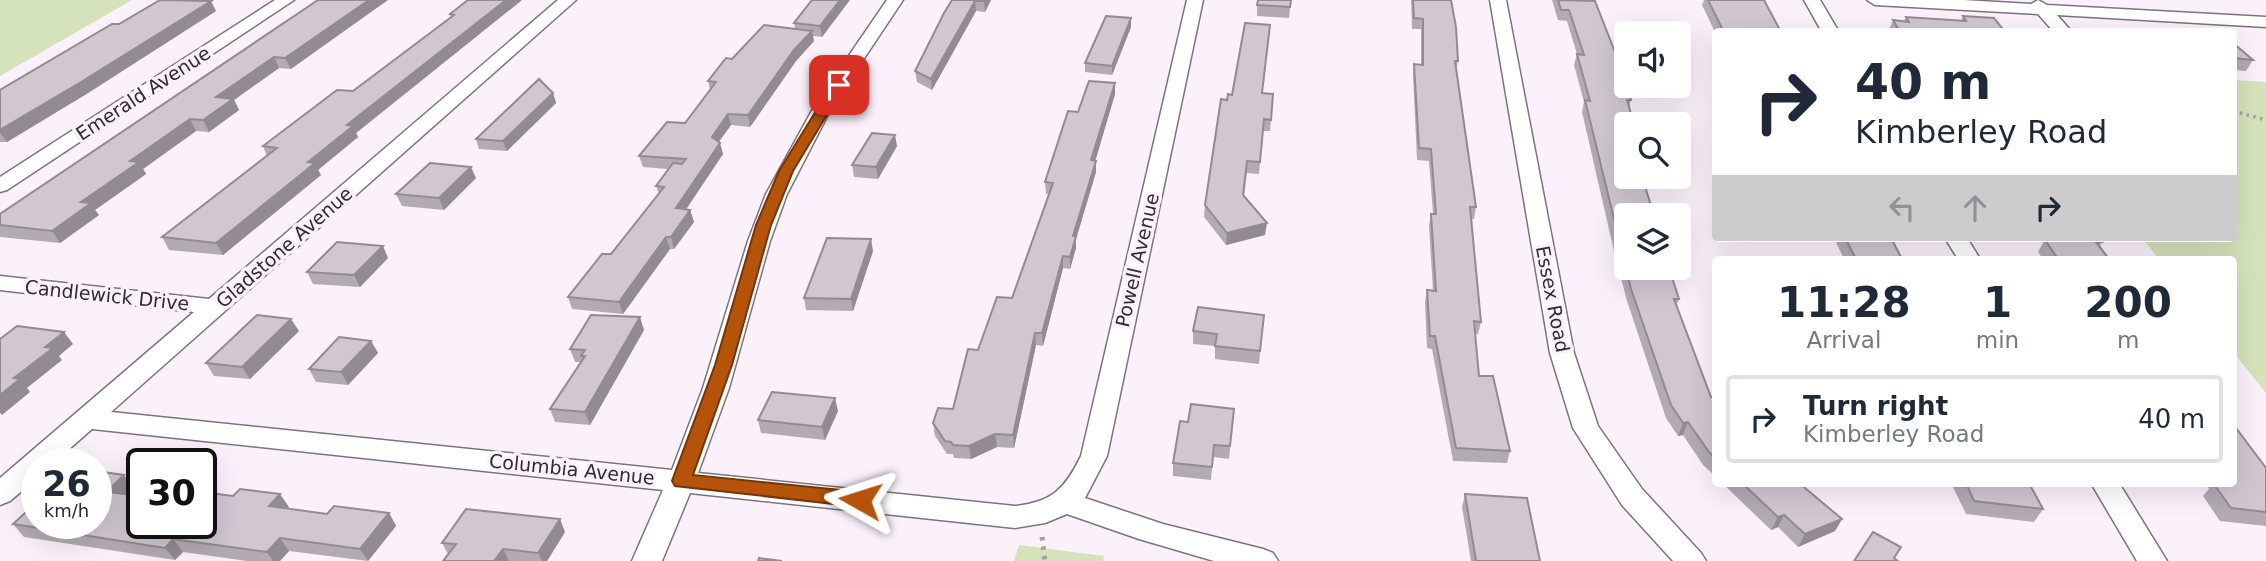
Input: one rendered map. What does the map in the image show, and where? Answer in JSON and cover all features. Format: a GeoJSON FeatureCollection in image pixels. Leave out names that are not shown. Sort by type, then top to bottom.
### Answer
{"type":"FeatureCollection","features":[{"type":"Feature","properties":{"kind":"street","name":"Emerald Avenue"},"geometry":{"type":"LineString","coordinates":[[0,186],[286,0]]}},
{"type":"Feature","properties":{"kind":"street","name":"Gladstone Avenue"},"geometry":{"type":"LineString","coordinates":[[0,494],[568,0]]}},
{"type":"Feature","properties":{"kind":"street"},"geometry":{"type":"LineString","coordinates":[[647,561],[681,481],[724,365],[763,225],[786,171],[809,131],[895,0]]}},
{"type":"Feature","properties":{"kind":"street","name":"Powell Avenue"},"geometry":{"type":"LineString","coordinates":[[1061,505],[1084,477],[1094,456],[1195,0]]}},
{"type":"Feature","properties":{"kind":"street","name":"Essex Road"},"geometry":{"type":"LineString","coordinates":[[1499,0],[1562,354],[1586,428],[1632,497],[1691,561]]}},
{"type":"Feature","properties":{"kind":"street"},"geometry":{"type":"LineString","coordinates":[[1812,0],[1829,28]]}},
{"type":"Feature","properties":{"kind":"street"},"geometry":{"type":"LineString","coordinates":[[1875,0],[2038,5],[2266,22]]}},
{"type":"Feature","properties":{"kind":"street"},"geometry":{"type":"LineString","coordinates":[[2038,5],[2060,28]]}},
{"type":"Feature","properties":{"kind":"street","name":"Candlewick Drive"},"geometry":{"type":"LineString","coordinates":[[0,283],[214,307]]}},
{"type":"Feature","properties":{"kind":"street","name":"Columbia Avenue"},"geometry":{"type":"LineString","coordinates":[[86,419],[1015,517],[1039,515],[1061,505]]}},
{"type":"Feature","properties":{"kind":"street"},"geometry":{"type":"LineString","coordinates":[[2107,487],[2152,561]]}},
{"type":"Feature","properties":{"kind":"street"},"geometry":{"type":"LineString","coordinates":[[1061,505],[1194,545],[1263,561]]}},
{"type":"Feature","properties":{"kind":"path"},"geometry":{"type":"LineString","coordinates":[[2237,112],[2266,120]]}},
{"type":"Feature","properties":{"kind":"green space"},"geometry":{"type":"Polygon","coordinates":[[[0,0],[132,0],[0,76],[0,0]]]}},
{"type":"Feature","properties":{"kind":"green space"},"geometry":{"type":"Polygon","coordinates":[[[2237,80],[2266,82],[2266,393],[2237,357],[2237,256],[2157,256],[2145,242],[2237,242],[2237,80]]]}},
{"type":"Feature","properties":{"kind":"green space"},"geometry":{"type":"Polygon","coordinates":[[[1019,545],[1104,556],[1103,561],[1014,561],[1019,545]]]}},
{"type":"Feature","properties":{"kind":"building"},"geometry":{"type":"Polygon","coordinates":[[[160,0],[211,1],[0,130],[0,90],[112,24],[119,24],[160,0]]]}},
{"type":"Feature","properties":{"kind":"building"},"geometry":{"type":"Polygon","coordinates":[[[318,0],[369,0],[285,58],[274,57],[216,97],[233,99],[203,120],[190,119],[130,161],[139,162],[81,202],[91,203],[52,231],[0,225],[0,214],[318,0]]]}},
{"type":"Feature","properties":{"kind":"building"},"geometry":{"type":"Polygon","coordinates":[[[468,0],[506,0],[347,125],[353,126],[308,162],[315,163],[216,243],[162,237],[277,148],[263,146],[337,90],[353,91],[454,15],[450,14],[468,0]]]}},
{"type":"Feature","properties":{"kind":"building"},"geometry":{"type":"Polygon","coordinates":[[[812,0],[840,0],[820,26],[794,23],[812,0]]]}},
{"type":"Feature","properties":{"kind":"building"},"geometry":{"type":"Polygon","coordinates":[[[952,0],[985,0],[975,1],[931,79],[915,71],[952,0]]]}},
{"type":"Feature","properties":{"kind":"building"},"geometry":{"type":"Polygon","coordinates":[[[1258,0],[1291,0],[1290,7],[1257,5],[1258,0]]]}},
{"type":"Feature","properties":{"kind":"building"},"geometry":{"type":"Polygon","coordinates":[[[1413,0],[1451,0],[1456,27],[1458,61],[1455,61],[1476,207],[1470,207],[1481,322],[1474,321],[1479,376],[1493,376],[1510,451],[1456,448],[1435,336],[1430,336],[1427,290],[1436,291],[1431,214],[1436,214],[1431,149],[1419,148],[1414,64],[1423,65],[1423,19],[1414,18],[1413,0]]]}},
{"type":"Feature","properties":{"kind":"building"},"geometry":{"type":"Polygon","coordinates":[[[1558,0],[1595,1],[1614,50],[1614,98],[1631,100],[1627,100],[1630,112],[1614,112],[1614,189],[1646,189],[1650,203],[1614,203],[1614,219],[1585,100],[1590,101],[1577,54],[1584,55],[1569,10],[1561,10],[1558,0]]]}},
{"type":"Feature","properties":{"kind":"building"},"geometry":{"type":"Polygon","coordinates":[[[1708,0],[1764,0],[1779,28],[1722,28],[1708,0]]]}},
{"type":"Feature","properties":{"kind":"building"},"geometry":{"type":"Polygon","coordinates":[[[1106,16],[1131,18],[1112,66],[1085,63],[1106,16]]]}},
{"type":"Feature","properties":{"kind":"building"},"geometry":{"type":"Polygon","coordinates":[[[1963,16],[1994,18],[2002,28],[1898,28],[1893,20],[1909,22],[1906,17],[1966,21],[1963,16]]]}},
{"type":"Feature","properties":{"kind":"building"},"geometry":{"type":"Polygon","coordinates":[[[1245,23],[1270,25],[1262,93],[1273,94],[1271,120],[1264,119],[1260,162],[1247,161],[1243,195],[1267,223],[1227,233],[1205,205],[1221,99],[1227,100],[1228,94],[1232,95],[1245,23]]]}},
{"type":"Feature","properties":{"kind":"building"},"geometry":{"type":"Polygon","coordinates":[[[764,25],[812,31],[794,50],[748,115],[728,114],[712,137],[720,143],[676,208],[690,210],[671,237],[666,237],[619,302],[568,297],[602,254],[611,254],[664,187],[656,186],[673,163],[682,164],[686,159],[639,156],[667,122],[685,123],[716,82],[708,81],[726,58],[732,59],[764,25]]]}},
{"type":"Feature","properties":{"kind":"building"},"geometry":{"type":"Polygon","coordinates":[[[2237,46],[2253,60],[2237,58],[2237,46]]]}},
{"type":"Feature","properties":{"kind":"building"},"geometry":{"type":"Polygon","coordinates":[[[539,79],[553,93],[503,141],[476,139],[539,79]]]}},
{"type":"Feature","properties":{"kind":"building"},"geometry":{"type":"Polygon","coordinates":[[[1089,81],[1115,83],[1091,160],[1096,161],[1073,236],[1076,236],[1070,257],[1063,256],[1042,333],[1035,333],[1013,435],[995,434],[969,446],[953,445],[945,441],[933,423],[938,408],[953,409],[968,349],[978,350],[997,297],[1012,298],[1053,183],[1045,182],[1068,111],[1078,112],[1089,81]]]}},
{"type":"Feature","properties":{"kind":"building"},"geometry":{"type":"Polygon","coordinates":[[[872,133],[895,135],[876,167],[852,165],[872,133]]]}},
{"type":"Feature","properties":{"kind":"building"},"geometry":{"type":"Polygon","coordinates":[[[430,163],[471,167],[439,198],[396,194],[430,163]]]}},
{"type":"Feature","properties":{"kind":"building"},"geometry":{"type":"Polygon","coordinates":[[[827,238],[871,239],[851,299],[804,298],[827,238]]]}},
{"type":"Feature","properties":{"kind":"building"},"geometry":{"type":"Polygon","coordinates":[[[337,242],[383,246],[354,275],[307,272],[337,242]]]}},
{"type":"Feature","properties":{"kind":"building"},"geometry":{"type":"Polygon","coordinates":[[[1847,242],[1893,242],[1900,256],[1854,256],[1847,242]]]}},
{"type":"Feature","properties":{"kind":"building"},"geometry":{"type":"Polygon","coordinates":[[[2046,242],[2096,242],[2107,256],[2056,256],[2046,242]]]}},
{"type":"Feature","properties":{"kind":"building"},"geometry":{"type":"Polygon","coordinates":[[[1629,280],[1673,280],[1679,299],[1674,299],[1712,397],[1712,455],[1688,422],[1683,423],[1671,405],[1629,280]]]}},
{"type":"Feature","properties":{"kind":"building"},"geometry":{"type":"Polygon","coordinates":[[[1198,307],[1264,315],[1260,351],[1215,346],[1217,334],[1193,331],[1198,307]]]}},
{"type":"Feature","properties":{"kind":"building"},"geometry":{"type":"Polygon","coordinates":[[[257,315],[291,319],[242,367],[206,363],[257,315]]]}},
{"type":"Feature","properties":{"kind":"building"},"geometry":{"type":"Polygon","coordinates":[[[591,315],[640,317],[585,412],[550,409],[585,356],[581,356],[585,350],[570,349],[591,315]]]}},
{"type":"Feature","properties":{"kind":"building"},"geometry":{"type":"Polygon","coordinates":[[[17,326],[64,332],[45,347],[53,348],[14,378],[20,379],[0,395],[0,339],[17,326]]]}},
{"type":"Feature","properties":{"kind":"building"},"geometry":{"type":"Polygon","coordinates":[[[339,337],[371,341],[341,372],[309,369],[339,337]]]}},
{"type":"Feature","properties":{"kind":"building"},"geometry":{"type":"Polygon","coordinates":[[[772,392],[835,398],[822,427],[758,420],[772,392]]]}},
{"type":"Feature","properties":{"kind":"building"},"geometry":{"type":"Polygon","coordinates":[[[1191,404],[1234,409],[1230,446],[1214,445],[1212,467],[1173,463],[1180,421],[1188,422],[1191,404]]]}},
{"type":"Feature","properties":{"kind":"building"},"geometry":{"type":"Polygon","coordinates":[[[2237,429],[2266,468],[2266,512],[2231,508],[2216,487],[2237,487],[2237,429]]]}},
{"type":"Feature","properties":{"kind":"building"},"geometry":{"type":"Polygon","coordinates":[[[112,473],[124,475],[112,486],[112,473]]]}},
{"type":"Feature","properties":{"kind":"building"},"geometry":{"type":"Polygon","coordinates":[[[1746,487],[1804,487],[1842,519],[1805,534],[1784,515],[1778,517],[1746,487]]]}},
{"type":"Feature","properties":{"kind":"building"},"geometry":{"type":"Polygon","coordinates":[[[1968,487],[2031,487],[2043,509],[1974,501],[1968,487]]]}},
{"type":"Feature","properties":{"kind":"building"},"geometry":{"type":"Polygon","coordinates":[[[240,489],[280,494],[269,506],[327,514],[334,506],[389,513],[360,549],[280,538],[267,552],[173,539],[217,539],[217,494],[233,496],[240,489]]]}},
{"type":"Feature","properties":{"kind":"building"},"geometry":{"type":"Polygon","coordinates":[[[112,493],[126,494],[126,539],[173,539],[165,548],[108,539],[112,539],[112,493]]]}},
{"type":"Feature","properties":{"kind":"building"},"geometry":{"type":"Polygon","coordinates":[[[1465,494],[1527,498],[1540,561],[1476,561],[1465,494]]]}},
{"type":"Feature","properties":{"kind":"building"},"geometry":{"type":"Polygon","coordinates":[[[466,509],[560,519],[538,553],[503,549],[494,561],[443,561],[456,544],[442,543],[466,509]]]}},
{"type":"Feature","properties":{"kind":"building"},"geometry":{"type":"Polygon","coordinates":[[[21,517],[21,525],[13,524],[21,517]]]}},
{"type":"Feature","properties":{"kind":"building"},"geometry":{"type":"Polygon","coordinates":[[[1873,532],[1901,547],[1894,558],[1898,561],[1854,561],[1873,532]]]}},
{"type":"Feature","properties":{"kind":"building"},"geometry":{"type":"Polygon","coordinates":[[[759,558],[782,561],[758,561],[759,558]]]}},
{"type":"Feature","properties":{"kind":"route"},"geometry":{"type":"LineString","coordinates":[[839,85],[786,171],[763,225],[724,365],[681,481],[860,500]]}}]}
